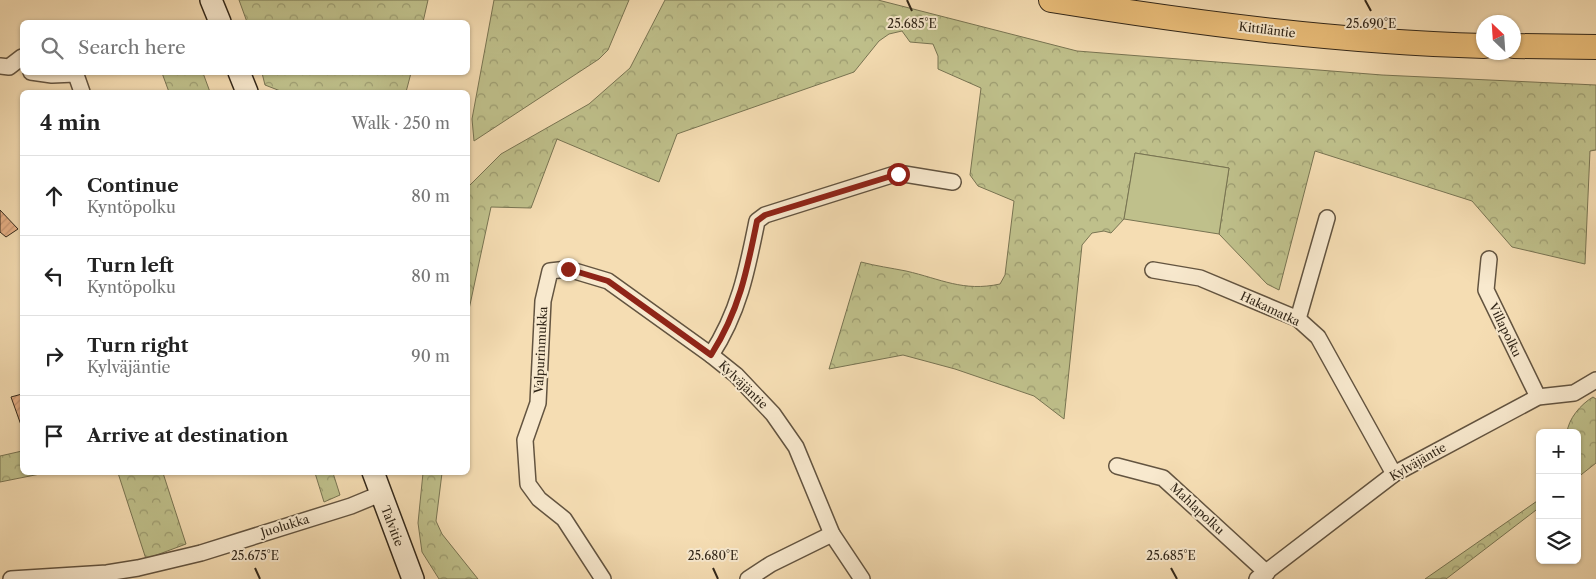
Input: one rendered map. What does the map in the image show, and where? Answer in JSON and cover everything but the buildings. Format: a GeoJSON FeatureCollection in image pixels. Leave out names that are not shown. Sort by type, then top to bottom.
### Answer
{"type":"FeatureCollection","features":[{"type":"Feature","properties":{"kind":"main road","name":"Kittiläntie"},"geometry":{"type":"LineString","coordinates":[[1051,0],[1278,32],[1370,40],[1476,46]]}},
{"type":"Feature","properties":{"kind":"main road"},"geometry":{"type":"LineString","coordinates":[[1521,46],[1596,47]]}},
{"type":"Feature","properties":{"kind":"street"},"geometry":{"type":"LineString","coordinates":[[211,0],[219,20]]}},
{"type":"Feature","properties":{"kind":"street"},"geometry":{"type":"LineString","coordinates":[[10,68],[20,59]]}},
{"type":"Feature","properties":{"kind":"street"},"geometry":{"type":"LineString","coordinates":[[76,75],[81,90]]}},
{"type":"Feature","properties":{"kind":"street"},"geometry":{"type":"LineString","coordinates":[[240,75],[246,90]]}},
{"type":"Feature","properties":{"kind":"street"},"geometry":{"type":"LineString","coordinates":[[711,355],[727,330],[740,296],[757,221],[765,215],[898,174],[953,182]]}},
{"type":"Feature","properties":{"kind":"street"},"geometry":{"type":"LineString","coordinates":[[1298,319],[1327,218]]}},
{"type":"Feature","properties":{"kind":"street","name":"Villapolku"},"geometry":{"type":"LineString","coordinates":[[1489,259],[1486,290],[1538,397]]}},
{"type":"Feature","properties":{"kind":"street","name":"Kylväjäntie"},"geometry":{"type":"LineString","coordinates":[[550,271],[568,269],[608,281],[736,375],[773,414],[796,447],[832,534],[862,579]]}},
{"type":"Feature","properties":{"kind":"street","name":"Hakamatka"},"geometry":{"type":"LineString","coordinates":[[1153,270],[1200,278],[1298,319],[1318,337],[1394,474]]}},
{"type":"Feature","properties":{"kind":"street","name":"Valpurinmukka"},"geometry":{"type":"LineString","coordinates":[[550,271],[543,301],[538,404],[525,440],[528,484],[539,499],[564,519],[603,579]]}},
{"type":"Feature","properties":{"kind":"street","name":"Kylväjäntie"},"geometry":{"type":"LineString","coordinates":[[1262,576],[1394,474],[1538,397],[1574,393],[1596,380]]}},
{"type":"Feature","properties":{"kind":"street","name":"Mahlapolku"},"geometry":{"type":"LineString","coordinates":[[1117,466],[1163,478],[1262,576]]}},
{"type":"Feature","properties":{"kind":"street","name":"Talvitie"},"geometry":{"type":"LineString","coordinates":[[373,475],[413,579]]}},
{"type":"Feature","properties":{"kind":"street","name":"Juolukka"},"geometry":{"type":"LineString","coordinates":[[11,579],[107,576],[200,553],[351,506],[380,494]]}},
{"type":"Feature","properties":{"kind":"street"},"geometry":{"type":"LineString","coordinates":[[748,579],[771,564],[832,534]]}},
{"type":"Feature","properties":{"kind":"green space"},"geometry":{"type":"Polygon","coordinates":[[[239,0],[428,0],[423,20],[246,20],[239,0]]]}},
{"type":"Feature","properties":{"kind":"green space"},"geometry":{"type":"Polygon","coordinates":[[[494,0],[629,0],[608,50],[599,59],[474,141],[472,119],[494,0]]]}},
{"type":"Feature","properties":{"kind":"green space"},"geometry":{"type":"Polygon","coordinates":[[[665,0],[878,0],[1077,51],[1382,75],[1596,85],[1596,150],[1590,151],[1585,264],[1512,247],[1472,201],[1315,151],[1279,290],[1267,284],[1219,234],[1229,168],[1135,153],[1124,219],[1111,233],[1104,231],[1092,233],[1082,245],[1064,419],[1034,396],[955,369],[903,355],[829,369],[861,262],[906,271],[963,286],[1000,284],[1005,275],[1014,201],[978,186],[970,175],[981,88],[938,69],[938,56],[933,44],[910,42],[902,31],[889,34],[879,41],[854,72],[677,134],[659,182],[557,139],[531,208],[491,207],[470,305],[470,185],[501,154],[589,104],[630,68],[665,0]]]}},
{"type":"Feature","properties":{"kind":"green space"},"geometry":{"type":"Polygon","coordinates":[[[163,75],[204,75],[209,90],[168,90],[163,75]]]}},
{"type":"Feature","properties":{"kind":"green space"},"geometry":{"type":"Polygon","coordinates":[[[263,75],[410,75],[407,90],[278,90],[265,85],[263,75]]]}},
{"type":"Feature","properties":{"kind":"green space"},"geometry":{"type":"Polygon","coordinates":[[[1135,153],[1229,168],[1219,234],[1124,219],[1135,153]]]}},
{"type":"Feature","properties":{"kind":"green space"},"geometry":{"type":"Polygon","coordinates":[[[1593,397],[1596,399],[1596,463],[1581,475],[1581,429],[1568,429],[1576,412],[1593,397]]]}},
{"type":"Feature","properties":{"kind":"green space"},"geometry":{"type":"Polygon","coordinates":[[[20,451],[20,475],[35,475],[0,482],[0,456],[20,451]]]}},
{"type":"Feature","properties":{"kind":"green space"},"geometry":{"type":"Polygon","coordinates":[[[119,475],[164,475],[186,544],[146,559],[119,475]]]}},
{"type":"Feature","properties":{"kind":"green space"},"geometry":{"type":"Polygon","coordinates":[[[316,475],[334,475],[340,495],[324,502],[316,475]]]}},
{"type":"Feature","properties":{"kind":"green space"},"geometry":{"type":"Polygon","coordinates":[[[423,475],[442,475],[436,521],[442,534],[478,579],[439,579],[422,552],[418,523],[423,475]]]}},
{"type":"Feature","properties":{"kind":"green space"},"geometry":{"type":"Polygon","coordinates":[[[1536,502],[1536,510],[1446,579],[1425,579],[1536,502]]]}},
{"type":"Feature","properties":{"kind":"route"},"geometry":{"type":"LineString","coordinates":[[568,269],[608,281],[711,355],[727,330],[743,288],[757,221],[765,215],[898,174]]}}]}
